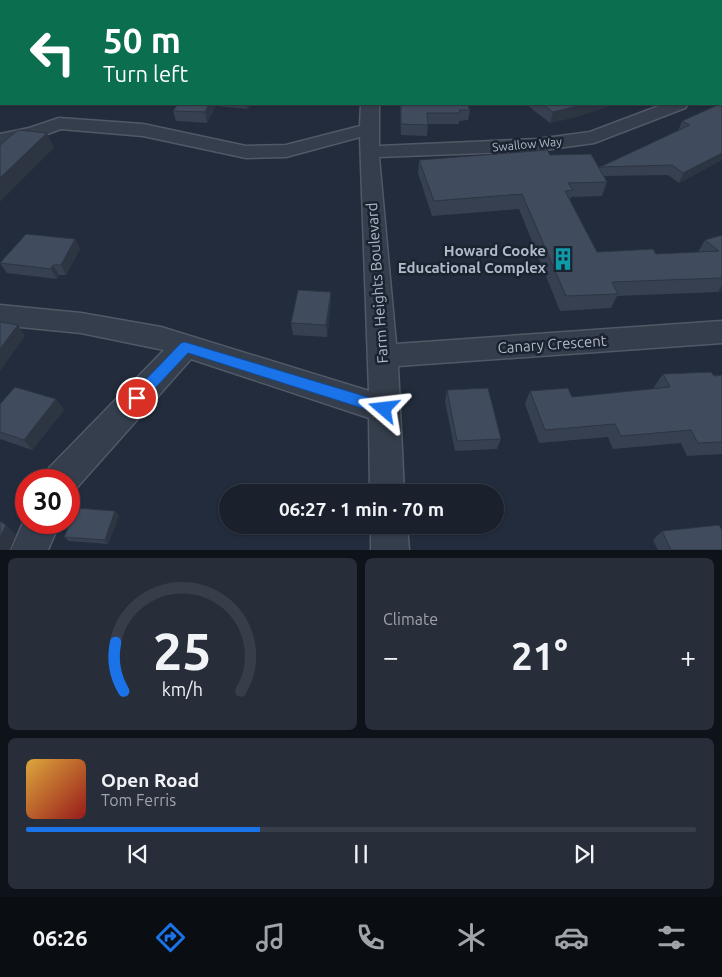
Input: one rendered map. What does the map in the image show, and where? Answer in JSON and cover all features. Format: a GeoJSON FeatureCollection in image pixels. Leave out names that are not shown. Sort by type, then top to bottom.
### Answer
{"type":"FeatureCollection","features":[{"type":"Feature","properties":{"kind":"street","name":"Swallow Way"},"geometry":{"type":"LineString","coordinates":[[0,140],[35,132],[59,123],[143,130],[246,152],[286,151],[369,128],[520,146],[584,138],[621,127],[676,105]]}},
{"type":"Feature","properties":{"kind":"street","name":"Farm Heights Boulevard"},"geometry":{"type":"LineString","coordinates":[[369,128],[383,356],[387,484]]}},
{"type":"Feature","properties":{"kind":"street"},"geometry":{"type":"LineString","coordinates":[[0,315],[81,322],[161,338],[384,409]]}},
{"type":"Feature","properties":{"kind":"street","name":"Canary Crescent"},"geometry":{"type":"LineString","coordinates":[[383,356],[722,332]]}},
{"type":"Feature","properties":{"kind":"street"},"geometry":{"type":"LineString","coordinates":[[71,469],[185,347]]}},
{"type":"Feature","properties":{"kind":"street"},"geometry":{"type":"LineString","coordinates":[[29,550],[36,534]]}},
{"type":"Feature","properties":{"kind":"street"},"geometry":{"type":"LineString","coordinates":[[389,534],[390,550]]}},
{"type":"Feature","properties":{"kind":"building"},"geometry":{"type":"Polygon","coordinates":[[[177,105],[208,105],[205,112],[173,111],[177,105]]]}},
{"type":"Feature","properties":{"kind":"building"},"geometry":{"type":"Polygon","coordinates":[[[401,105],[468,105],[470,110],[459,110],[460,113],[427,113],[428,125],[401,124],[401,105]]]}},
{"type":"Feature","properties":{"kind":"building"},"geometry":{"type":"Polygon","coordinates":[[[543,105],[582,105],[553,112],[543,105]]]}},
{"type":"Feature","properties":{"kind":"building"},"geometry":{"type":"Polygon","coordinates":[[[718,105],[722,105],[722,153],[683,173],[672,165],[600,167],[690,125],[682,121],[718,105]]]}},
{"type":"Feature","properties":{"kind":"building"},"geometry":{"type":"Polygon","coordinates":[[[18,130],[47,133],[0,178],[0,145],[18,130]]]}},
{"type":"Feature","properties":{"kind":"building"},"geometry":{"type":"Polygon","coordinates":[[[547,150],[550,155],[591,154],[607,182],[568,183],[573,190],[565,191],[597,252],[653,249],[656,254],[719,251],[705,240],[722,235],[722,278],[612,282],[618,294],[566,296],[522,194],[434,201],[419,160],[547,150]]]}},
{"type":"Feature","properties":{"kind":"building"},"geometry":{"type":"Polygon","coordinates":[[[26,234],[75,239],[61,265],[53,265],[51,269],[0,263],[26,234]]]}},
{"type":"Feature","properties":{"kind":"building"},"geometry":{"type":"Polygon","coordinates":[[[298,290],[331,292],[326,325],[291,323],[298,290]]]}},
{"type":"Feature","properties":{"kind":"building"},"geometry":{"type":"Polygon","coordinates":[[[0,322],[18,325],[0,349],[0,322]]]}},
{"type":"Feature","properties":{"kind":"building"},"geometry":{"type":"Polygon","coordinates":[[[711,372],[714,376],[722,375],[722,442],[698,443],[691,430],[621,436],[615,424],[545,430],[530,391],[568,388],[572,397],[670,387],[663,374],[711,372]]]}},
{"type":"Feature","properties":{"kind":"building"},"geometry":{"type":"Polygon","coordinates":[[[15,387],[56,399],[24,440],[0,432],[0,404],[15,387]]]}},
{"type":"Feature","properties":{"kind":"building"},"geometry":{"type":"Polygon","coordinates":[[[488,388],[501,439],[457,441],[447,390],[488,388]]]}},
{"type":"Feature","properties":{"kind":"building"},"geometry":{"type":"Polygon","coordinates":[[[80,508],[115,511],[105,540],[64,537],[65,534],[80,534],[80,508]]]}},
{"type":"Feature","properties":{"kind":"building"},"geometry":{"type":"Polygon","coordinates":[[[0,521],[6,525],[0,538],[0,521]]]}},
{"type":"Feature","properties":{"kind":"building"},"geometry":{"type":"Polygon","coordinates":[[[719,525],[722,530],[722,550],[671,550],[662,531],[719,525]]]}},
{"type":"Feature","properties":{"kind":"place","name":"Howard Cooke Educational Complex"},"geometry":{"type":"Point","coordinates":[563,259]}},
{"type":"Feature","properties":{"kind":"route"},"geometry":{"type":"LineString","coordinates":[[137,398],[185,347],[384,409]]}}]}
